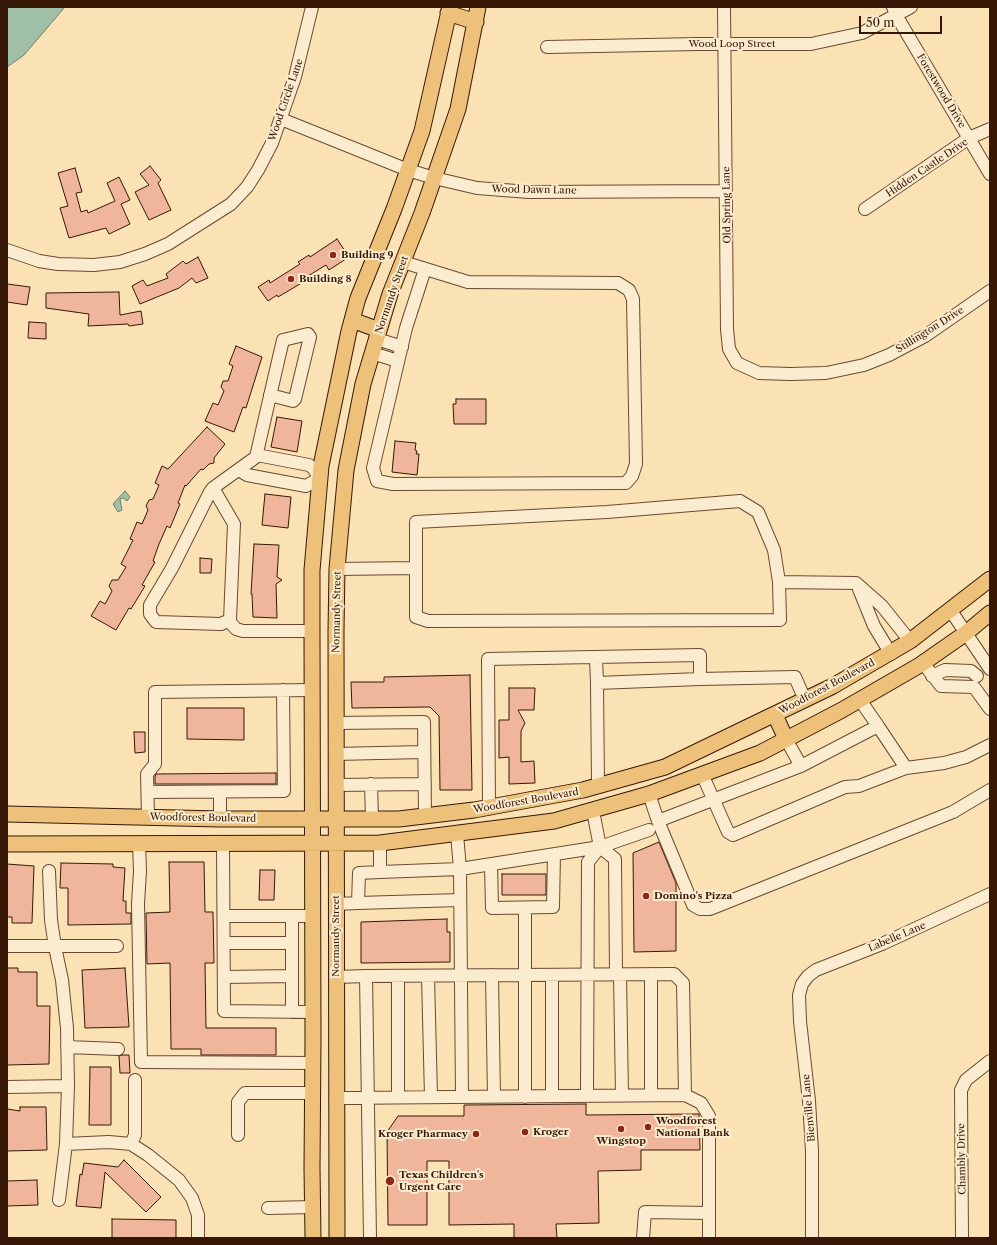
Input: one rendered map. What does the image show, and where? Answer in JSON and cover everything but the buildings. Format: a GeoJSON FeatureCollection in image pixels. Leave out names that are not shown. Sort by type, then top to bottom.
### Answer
{"type":"FeatureCollection","features":[{"type":"Feature","properties":{"kind":"main road","name":"Normandy Street"},"geometry":{"type":"LineString","coordinates":[[337,1238],[335,723],[337,569],[345,481],[363,384],[390,294],[434,178],[458,108],[478,7]]}},
{"type":"Feature","properties":{"kind":"main road"},"geometry":{"type":"LineString","coordinates":[[314,1238],[312,1168],[312,570],[320,478],[336,383],[352,320],[374,255],[394,209],[422,131],[449,10],[476,22]]}},
{"type":"Feature","properties":{"kind":"main road"},"geometry":{"type":"LineString","coordinates":[[352,320],[378,334]]}},
{"type":"Feature","properties":{"kind":"main road"},"geometry":{"type":"LineString","coordinates":[[320,478],[345,481]]}},
{"type":"Feature","properties":{"kind":"main road","name":"Woodforest Boulevard"},"geometry":{"type":"LineString","coordinates":[[7,814],[220,819],[372,819],[425,816],[489,808],[582,790],[665,767],[805,700],[891,654],[951,611],[990,579]]}},
{"type":"Feature","properties":{"kind":"main road"},"geometry":{"type":"LineString","coordinates":[[7,844],[380,843],[554,821],[649,794],[760,753],[860,700],[923,663],[966,633],[990,613]]}},
{"type":"Feature","properties":{"kind":"main road"},"geometry":{"type":"LineString","coordinates":[[312,631],[336,631]]}},
{"type":"Feature","properties":{"kind":"main road"},"geometry":{"type":"LineString","coordinates":[[775,715],[786,739]]}},
{"type":"Feature","properties":{"kind":"main road"},"geometry":{"type":"LineString","coordinates":[[582,790],[593,811]]}},
{"type":"Feature","properties":{"kind":"main road"},"geometry":{"type":"LineString","coordinates":[[143,843],[148,817]]}},
{"type":"Feature","properties":{"kind":"main road"},"geometry":{"type":"LineString","coordinates":[[313,1015],[336,1016]]}},
{"type":"Feature","properties":{"kind":"main road"},"geometry":{"type":"LineString","coordinates":[[312,1095],[337,1098]]}},
{"type":"Feature","properties":{"kind":"street","name":"Wood Circle Lane"},"geometry":{"type":"LineString","coordinates":[[7,250],[39,261],[58,264],[94,265],[120,262],[145,254],[168,244],[222,211],[239,196],[258,170],[281,119],[303,48],[312,7]]}},
{"type":"Feature","properties":{"kind":"street","name":"Old Spring Lane"},"geometry":{"type":"LineString","coordinates":[[724,7],[727,329],[729,349],[737,363],[759,374],[772,374]]}},
{"type":"Feature","properties":{"kind":"street","name":"Wood Loop Street"},"geometry":{"type":"LineString","coordinates":[[546,47],[811,44],[862,33],[894,11],[910,7]]}},
{"type":"Feature","properties":{"kind":"street","name":"Forestwood Drive"},"geometry":{"type":"LineString","coordinates":[[894,11],[990,174]]}},
{"type":"Feature","properties":{"kind":"street","name":"Wood Dawn Lane"},"geometry":{"type":"LineString","coordinates":[[281,119],[408,170],[477,188],[501,191],[726,191]]}},
{"type":"Feature","properties":{"kind":"street","name":"Hidden Castle Drive"},"geometry":{"type":"LineString","coordinates":[[865,209],[969,138],[990,129]]}},
{"type":"Feature","properties":{"kind":"street"},"geometry":{"type":"LineString","coordinates":[[403,262],[468,282],[618,283],[629,290],[633,299],[636,464],[632,476],[626,483],[393,484],[377,481],[373,468],[398,361],[425,269]]}},
{"type":"Feature","properties":{"kind":"street","name":"Stillington Drive"},"geometry":{"type":"LineString","coordinates":[[772,374],[826,372],[864,365],[889,355],[925,336],[990,291]]}},
{"type":"Feature","properties":{"kind":"street"},"geometry":{"type":"LineString","coordinates":[[378,334],[402,347]]}},
{"type":"Feature","properties":{"kind":"street"},"geometry":{"type":"LineString","coordinates":[[213,488],[234,524],[230,616],[228,621],[221,624],[162,623],[153,620],[149,612],[151,603],[172,568],[213,488],[257,455],[270,395],[283,340],[309,335],[310,337],[295,399],[292,400],[270,395]]}},
{"type":"Feature","properties":{"kind":"street"},"geometry":{"type":"LineString","coordinates":[[372,353],[398,361]]}},
{"type":"Feature","properties":{"kind":"street"},"geometry":{"type":"LineString","coordinates":[[238,470],[246,475],[306,486],[320,478],[309,465],[257,455]]}},
{"type":"Feature","properties":{"kind":"street"},"geometry":{"type":"LineString","coordinates":[[740,501],[758,512],[774,550],[779,582],[780,620],[428,621],[416,617],[416,522],[607,512],[740,501]]}},
{"type":"Feature","properties":{"kind":"street"},"geometry":{"type":"LineString","coordinates":[[337,569],[415,568]]}},
{"type":"Feature","properties":{"kind":"street"},"geometry":{"type":"LineString","coordinates":[[779,582],[856,583],[882,606],[910,641]]}},
{"type":"Feature","properties":{"kind":"street"},"geometry":{"type":"LineString","coordinates":[[856,583],[874,626],[891,654]]}},
{"type":"Feature","properties":{"kind":"street"},"geometry":{"type":"LineString","coordinates":[[923,663],[932,676],[942,686],[976,681],[990,669],[951,611]]}},
{"type":"Feature","properties":{"kind":"street"},"geometry":{"type":"LineString","coordinates":[[228,621],[236,629],[243,631],[312,631]]}},
{"type":"Feature","properties":{"kind":"street"},"geometry":{"type":"LineString","coordinates":[[489,808],[488,659],[700,655],[700,679]]}},
{"type":"Feature","properties":{"kind":"street"},"geometry":{"type":"LineString","coordinates":[[596,657],[598,786]]}},
{"type":"Feature","properties":{"kind":"street"},"geometry":{"type":"LineString","coordinates":[[597,683],[794,677],[805,700]]}},
{"type":"Feature","properties":{"kind":"street"},"geometry":{"type":"LineString","coordinates":[[976,681],[990,709]]}},
{"type":"Feature","properties":{"kind":"street"},"geometry":{"type":"LineString","coordinates":[[148,792],[284,791],[283,690]]}},
{"type":"Feature","properties":{"kind":"street"},"geometry":{"type":"LineString","coordinates":[[148,817],[147,774],[155,764],[155,692],[312,690]]}},
{"type":"Feature","properties":{"kind":"street"},"geometry":{"type":"LineString","coordinates":[[860,700],[906,768]]}},
{"type":"Feature","properties":{"kind":"street"},"geometry":{"type":"LineString","coordinates":[[335,723],[424,722],[425,816]]}},
{"type":"Feature","properties":{"kind":"street"},"geometry":{"type":"LineString","coordinates":[[658,821],[801,766],[878,726]]}},
{"type":"Feature","properties":{"kind":"street"},"geometry":{"type":"LineString","coordinates":[[786,739],[801,766]]}},
{"type":"Feature","properties":{"kind":"street"},"geometry":{"type":"LineString","coordinates":[[702,774],[728,832],[732,835],[845,787],[859,786],[906,768],[944,763],[966,757],[990,745]]}},
{"type":"Feature","properties":{"kind":"street"},"geometry":{"type":"LineString","coordinates":[[335,754],[424,752]]}},
{"type":"Feature","properties":{"kind":"street"},"geometry":{"type":"LineString","coordinates":[[371,784],[372,819]]}},
{"type":"Feature","properties":{"kind":"street"},"geometry":{"type":"LineString","coordinates":[[336,785],[425,784]]}},
{"type":"Feature","properties":{"kind":"street"},"geometry":{"type":"LineString","coordinates":[[649,794],[658,821],[693,905],[700,909],[710,910],[953,812],[990,790]]}},
{"type":"Feature","properties":{"kind":"street"},"geometry":{"type":"LineString","coordinates":[[220,792],[220,819]]}},
{"type":"Feature","properties":{"kind":"street"},"geometry":{"type":"LineString","coordinates":[[593,811],[600,847],[615,859],[622,1095]]}},
{"type":"Feature","properties":{"kind":"street"},"geometry":{"type":"LineString","coordinates":[[358,903],[359,873],[460,869],[600,847],[649,830]]}},
{"type":"Feature","properties":{"kind":"street"},"geometry":{"type":"LineString","coordinates":[[457,834],[460,869],[462,1097]]}},
{"type":"Feature","properties":{"kind":"street"},"geometry":{"type":"LineString","coordinates":[[143,843],[138,904],[141,1062],[313,1063]]}},
{"type":"Feature","properties":{"kind":"street"},"geometry":{"type":"LineString","coordinates":[[223,843],[224,1011],[292,1012],[313,1015]]}},
{"type":"Feature","properties":{"kind":"street"},"geometry":{"type":"LineString","coordinates":[[380,843],[380,872]]}},
{"type":"Feature","properties":{"kind":"street"},"geometry":{"type":"LineString","coordinates":[[588,1095],[588,862],[600,847]]}},
{"type":"Feature","properties":{"kind":"street"},"geometry":{"type":"LineString","coordinates":[[492,864],[492,908],[553,907],[554,854]]}},
{"type":"Feature","properties":{"kind":"street"},"geometry":{"type":"LineString","coordinates":[[49,871],[51,920],[62,980],[68,1047],[66,1144],[59,1200]]}},
{"type":"Feature","properties":{"kind":"street","name":"Labelle Lane"},"geometry":{"type":"LineString","coordinates":[[805,980],[816,970],[882,944],[990,894]]}},
{"type":"Feature","properties":{"kind":"street"},"geometry":{"type":"LineString","coordinates":[[336,904],[460,900]]}},
{"type":"Feature","properties":{"kind":"street"},"geometry":{"type":"LineString","coordinates":[[525,908],[525,1096]]}},
{"type":"Feature","properties":{"kind":"street"},"geometry":{"type":"LineString","coordinates":[[224,916],[312,916]]}},
{"type":"Feature","properties":{"kind":"street"},"geometry":{"type":"LineString","coordinates":[[292,916],[292,1012]]}},
{"type":"Feature","properties":{"kind":"street"},"geometry":{"type":"LineString","coordinates":[[224,943],[292,943]]}},
{"type":"Feature","properties":{"kind":"street"},"geometry":{"type":"LineString","coordinates":[[7,946],[117,946]]}},
{"type":"Feature","properties":{"kind":"street"},"geometry":{"type":"LineString","coordinates":[[651,974],[651,1095]]}},
{"type":"Feature","properties":{"kind":"street"},"geometry":{"type":"LineString","coordinates":[[336,977],[674,974],[683,983],[685,1094]]}},
{"type":"Feature","properties":{"kind":"street"},"geometry":{"type":"LineString","coordinates":[[492,975],[494,1097]]}},
{"type":"Feature","properties":{"kind":"street"},"geometry":{"type":"LineString","coordinates":[[552,975],[552,1096]]}},
{"type":"Feature","properties":{"kind":"street"},"geometry":{"type":"LineString","coordinates":[[224,977],[292,976]]}},
{"type":"Feature","properties":{"kind":"street"},"geometry":{"type":"LineString","coordinates":[[366,976],[370,1238]]}},
{"type":"Feature","properties":{"kind":"street"},"geometry":{"type":"LineString","coordinates":[[398,976],[398,1098]]}},
{"type":"Feature","properties":{"kind":"street"},"geometry":{"type":"LineString","coordinates":[[428,976],[431,1097]]}},
{"type":"Feature","properties":{"kind":"street","name":"Bienville Lane"},"geometry":{"type":"LineString","coordinates":[[805,980],[799,994],[799,1007],[809,1101],[812,1151],[812,1238]]}},
{"type":"Feature","properties":{"kind":"street"},"geometry":{"type":"LineString","coordinates":[[68,1047],[118,1049]]}},
{"type":"Feature","properties":{"kind":"street","name":"Chambly Drive"},"geometry":{"type":"LineString","coordinates":[[962,1238],[961,1090],[966,1080],[990,1061]]}},
{"type":"Feature","properties":{"kind":"street"},"geometry":{"type":"LineString","coordinates":[[131,1144],[135,1135],[135,1080]]}},
{"type":"Feature","properties":{"kind":"street"},"geometry":{"type":"LineString","coordinates":[[7,1087],[68,1086]]}},
{"type":"Feature","properties":{"kind":"street"},"geometry":{"type":"LineString","coordinates":[[238,1135],[238,1102],[245,1093],[312,1095]]}},
{"type":"Feature","properties":{"kind":"street"},"geometry":{"type":"LineString","coordinates":[[337,1098],[685,1094],[701,1103],[709,1116],[709,1238]]}},
{"type":"Feature","properties":{"kind":"street"},"geometry":{"type":"LineString","coordinates":[[66,1144],[109,1142],[131,1144],[148,1154],[179,1180],[192,1198],[198,1215],[198,1238]]}},
{"type":"Feature","properties":{"kind":"street"},"geometry":{"type":"LineString","coordinates":[[268,1208],[314,1207]]}},
{"type":"Feature","properties":{"kind":"street"},"geometry":{"type":"LineString","coordinates":[[644,1238],[644,1212],[709,1213]]}},
{"type":"Feature","properties":{"kind":"shaded area"},"geometry":{"type":"Polygon","coordinates":[[[7,7],[65,7],[24,55],[7,67],[7,7]]]}},
{"type":"Feature","properties":{"kind":"shaded area"},"geometry":{"type":"Polygon","coordinates":[[[125,491],[130,497],[127,501],[123,498],[120,499],[122,510],[118,512],[113,504],[125,491]]]}},
{"type":"Feature","properties":{"kind":"place","name":"Building 9"},"geometry":{"type":"Point","coordinates":[333,255]}},
{"type":"Feature","properties":{"kind":"place","name":"Building 8"},"geometry":{"type":"Point","coordinates":[291,279]}},
{"type":"Feature","properties":{"kind":"place","name":"Domino's Pizza"},"geometry":{"type":"Point","coordinates":[646,896]}},
{"type":"Feature","properties":{"kind":"place","name":"Woodforest National Bank"},"geometry":{"type":"Point","coordinates":[648,1127]}},
{"type":"Feature","properties":{"kind":"place","name":"Wingstop"},"geometry":{"type":"Point","coordinates":[621,1129]}},
{"type":"Feature","properties":{"kind":"place","name":"Kroger"},"geometry":{"type":"Point","coordinates":[525,1132]}},
{"type":"Feature","properties":{"kind":"place","name":"Kroger Pharmacy"},"geometry":{"type":"Point","coordinates":[476,1134]}},
{"type":"Feature","properties":{"kind":"place","name":"Texas Children's Urgent Care"},"geometry":{"type":"Point","coordinates":[390,1181]}}]}
